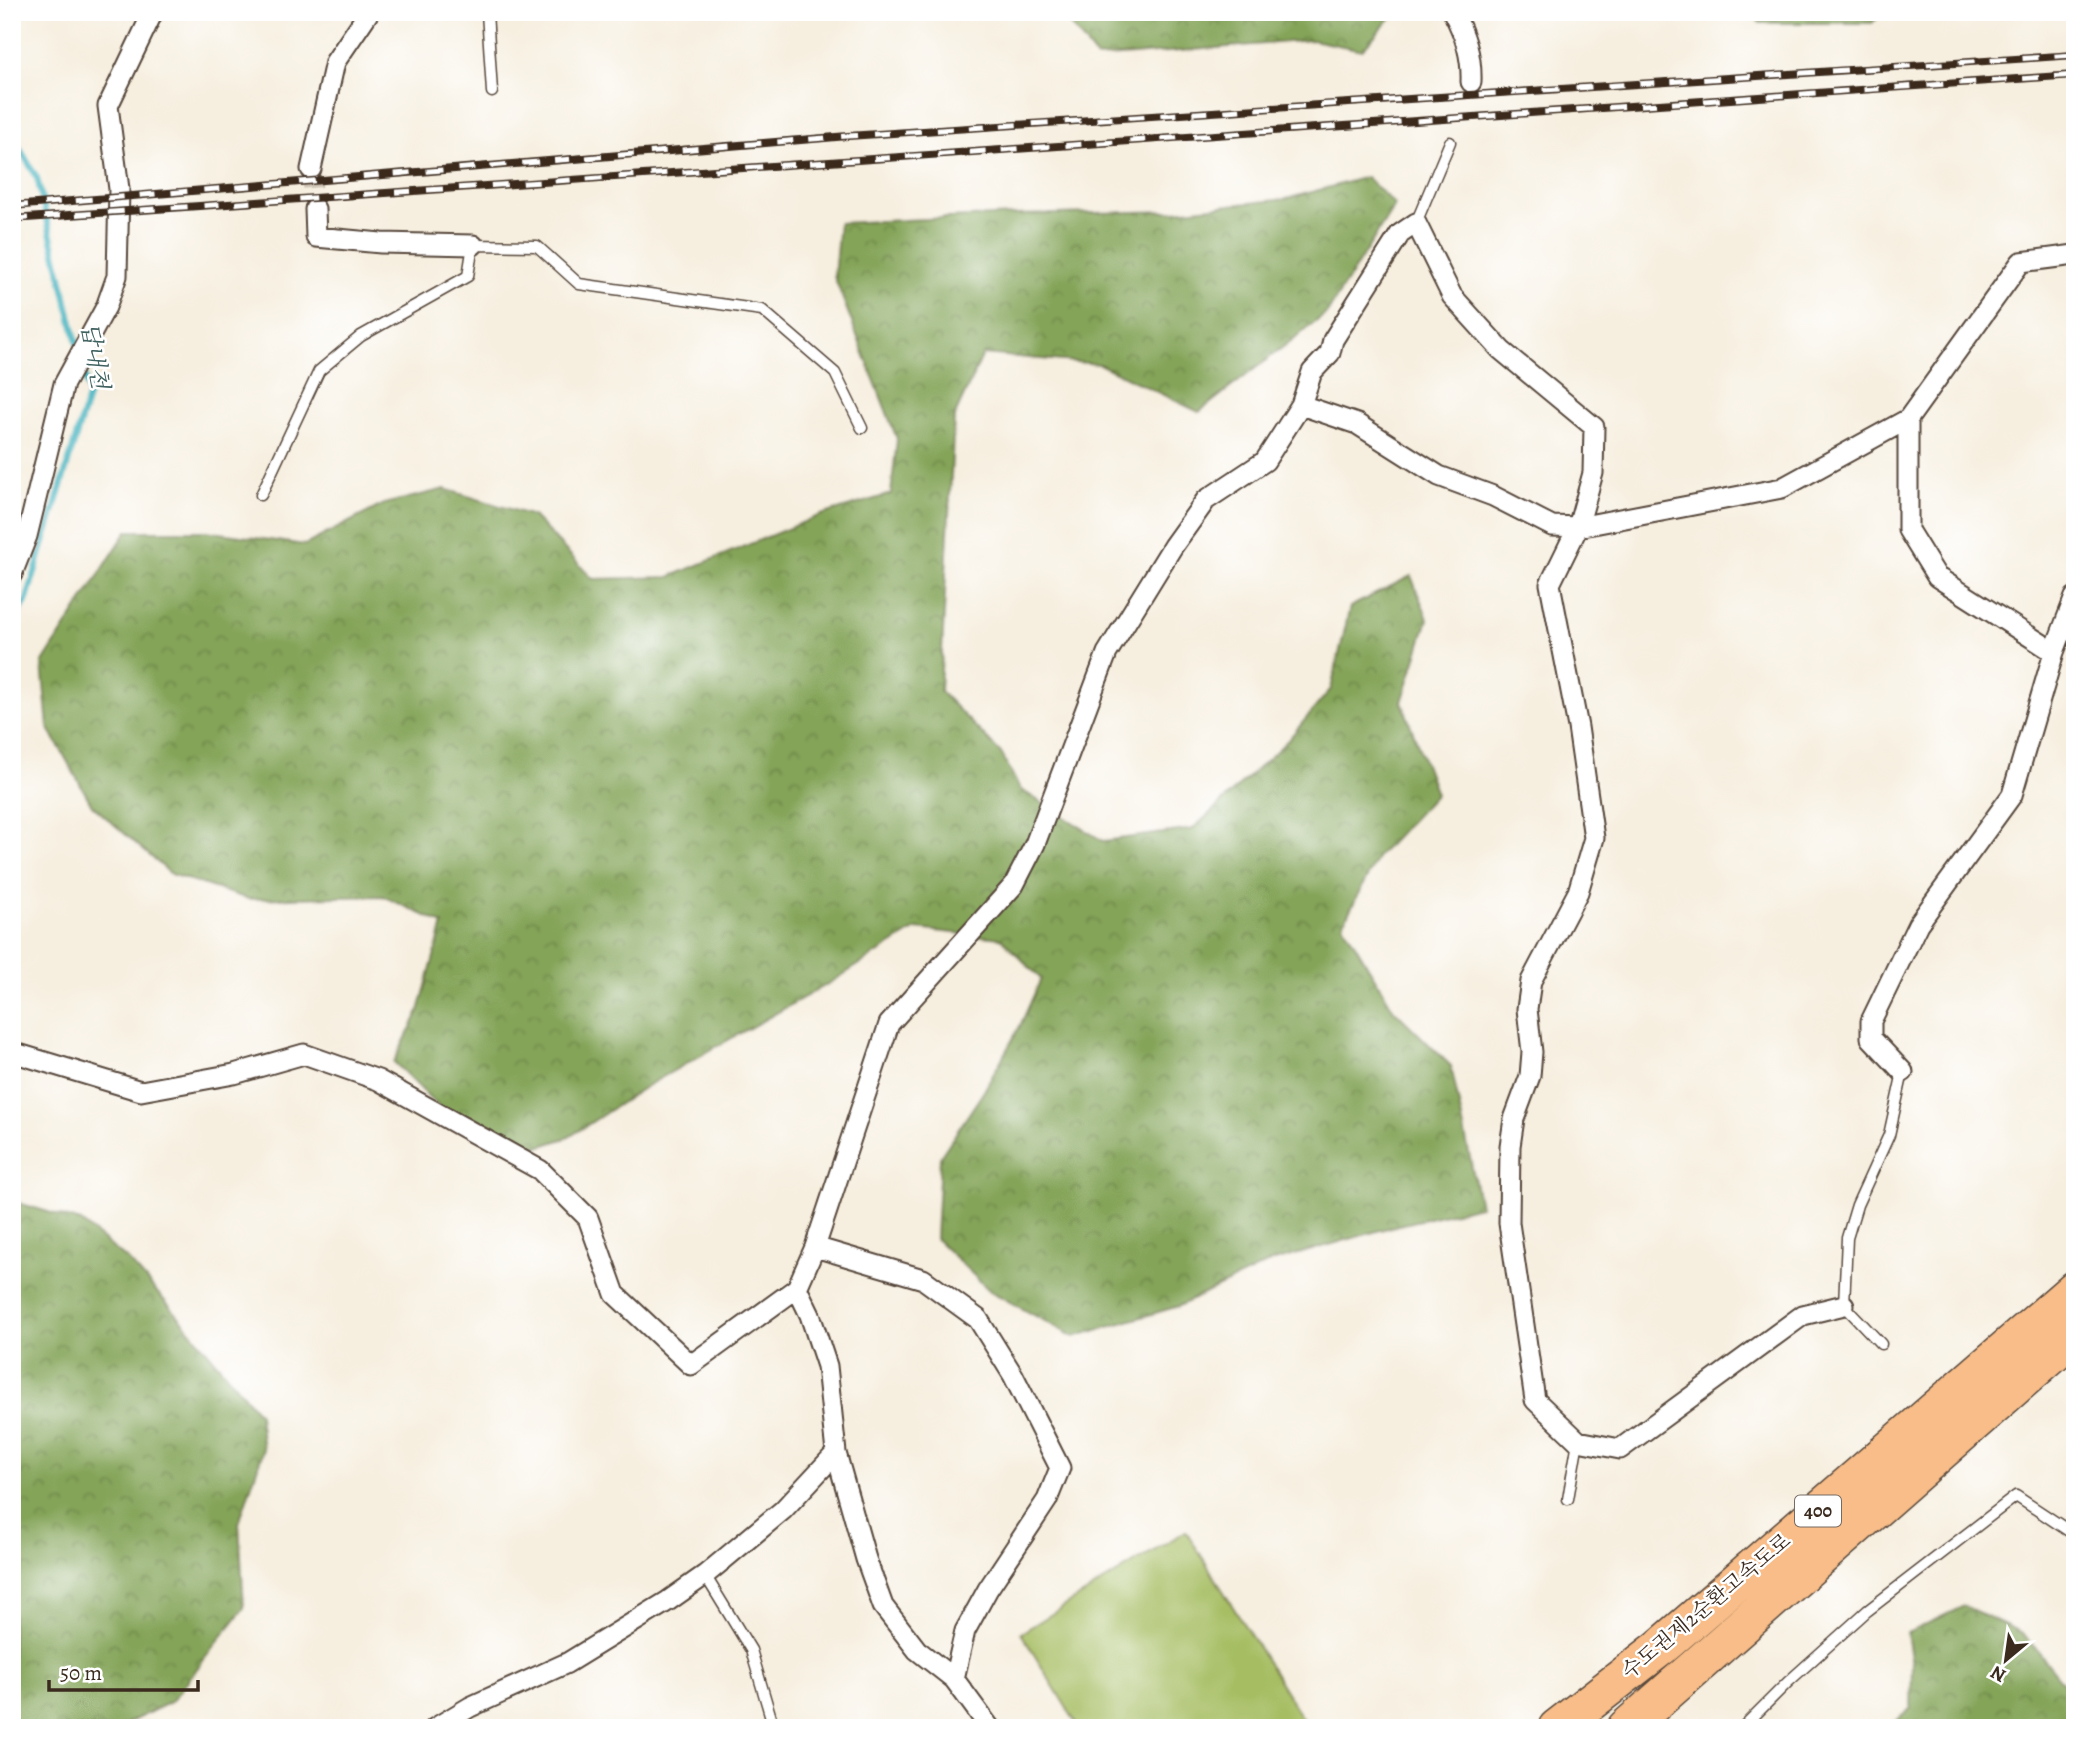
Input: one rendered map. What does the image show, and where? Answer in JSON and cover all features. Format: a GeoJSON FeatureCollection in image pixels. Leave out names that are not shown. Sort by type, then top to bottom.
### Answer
{"type":"FeatureCollection","features":[{"type":"Feature","properties":{"kind":"highway","name":"수도권제2순환고속도로"},"geometry":{"type":"LineString","coordinates":[[1557,1728],[1661,1647],[2075,1289]]}},
{"type":"Feature","properties":{"kind":"highway","name":"수도권제2순환고속도로"},"geometry":{"type":"LineString","coordinates":[[1626,1728],[2075,1334]]}},
{"type":"Feature","properties":{"kind":"street"},"geometry":{"type":"LineString","coordinates":[[12,575],[27,536],[64,384],[106,307],[117,276],[119,189],[108,106],[153,12]]}},
{"type":"Feature","properties":{"kind":"street"},"geometry":{"type":"LineString","coordinates":[[311,169],[335,62],[369,12]]}},
{"type":"Feature","properties":{"kind":"street"},"geometry":{"type":"LineString","coordinates":[[1454,12],[1465,35],[1471,82]]}},
{"type":"Feature","properties":{"kind":"street"},"geometry":{"type":"LineString","coordinates":[[315,209],[316,237],[381,243],[473,245]]}},
{"type":"Feature","properties":{"kind":"street"},"geometry":{"type":"LineString","coordinates":[[12,1052],[141,1091],[234,1074],[304,1054],[378,1080],[540,1170],[588,1218],[615,1294],[691,1365],[797,1288],[816,1247],[888,1024],[1014,885],[1035,844],[1107,653],[1173,546],[1206,500],[1265,461],[1301,405],[1312,372],[1330,353],[1333,340],[1400,234],[1416,223],[1452,296],[1501,350],[1594,427],[1593,473],[1578,527],[1550,584],[1578,727],[1594,838],[1578,892],[1531,981],[1527,1009],[1532,1052],[1530,1076],[1514,1119],[1510,1146],[1509,1223],[1535,1400],[1578,1441],[1620,1449],[1802,1315],[1844,1305]]}},
{"type":"Feature","properties":{"kind":"street"},"geometry":{"type":"LineString","coordinates":[[1301,405],[1357,424],[1439,476],[1493,496],[1552,526],[1578,527],[1782,488],[1908,419],[2021,262],[2075,255]]}},
{"type":"Feature","properties":{"kind":"street"},"geometry":{"type":"LineString","coordinates":[[1908,419],[1908,530],[1929,565],[1937,577],[2054,652]]}},
{"type":"Feature","properties":{"kind":"street"},"geometry":{"type":"LineString","coordinates":[[1903,1072],[1871,1038],[1871,1021],[1918,924],[2012,795],[2054,652],[2075,597]]}},
{"type":"Feature","properties":{"kind":"street"},"geometry":{"type":"LineString","coordinates":[[816,1247],[923,1279],[978,1319],[1013,1375],[1060,1468],[1047,1500],[988,1589],[965,1631],[954,1679]]}},
{"type":"Feature","properties":{"kind":"street"},"geometry":{"type":"LineString","coordinates":[[797,1288],[810,1315],[827,1366],[836,1453],[866,1559],[883,1606],[917,1650],[954,1679],[990,1728]]}},
{"type":"Feature","properties":{"kind":"street"},"geometry":{"type":"LineString","coordinates":[[435,1728],[470,1707],[566,1663],[668,1601],[705,1575],[783,1510],[836,1453]]}},
{"type":"Feature","properties":{"kind":"lane"},"geometry":{"type":"LineString","coordinates":[[487,12],[492,92]]}},
{"type":"Feature","properties":{"kind":"lane"},"geometry":{"type":"LineString","coordinates":[[1416,223],[1450,142]]}},
{"type":"Feature","properties":{"kind":"lane"},"geometry":{"type":"LineString","coordinates":[[261,495],[319,371],[360,336],[468,276],[473,245],[537,246],[579,284],[762,310],[835,373],[862,428]]}},
{"type":"Feature","properties":{"kind":"lane"},"geometry":{"type":"LineString","coordinates":[[1881,1344],[1844,1305],[1847,1238],[1857,1205],[1889,1135],[1903,1072]]}},
{"type":"Feature","properties":{"kind":"lane"},"geometry":{"type":"LineString","coordinates":[[1568,1499],[1578,1441]]}},
{"type":"Feature","properties":{"kind":"lane"},"geometry":{"type":"LineString","coordinates":[[1742,1728],[1788,1682],[1867,1611],[2016,1496],[2075,1535]]}},
{"type":"Feature","properties":{"kind":"lane"},"geometry":{"type":"LineString","coordinates":[[705,1575],[751,1650],[774,1728]]}},
{"type":"Feature","properties":{"kind":"green space"},"geometry":{"type":"Polygon","coordinates":[[[1060,12],[1396,12],[1362,50],[1312,40],[1097,58],[1060,12]]]}},
{"type":"Feature","properties":{"kind":"green space"},"geometry":{"type":"Polygon","coordinates":[[[1750,12],[1884,12],[1872,23],[1760,23],[1750,12]]]}},
{"type":"Feature","properties":{"kind":"green space"},"geometry":{"type":"Polygon","coordinates":[[[1366,177],[1395,205],[1327,313],[1199,412],[1099,364],[983,354],[954,417],[940,691],[1001,753],[1020,789],[1103,841],[1193,829],[1288,740],[1331,689],[1350,607],[1411,576],[1428,619],[1402,702],[1436,794],[1378,856],[1343,924],[1394,1010],[1451,1066],[1480,1206],[1391,1227],[1271,1262],[1179,1306],[1074,1337],[990,1291],[936,1239],[940,1157],[984,1091],[1020,1026],[1041,979],[1001,938],[916,929],[833,981],[645,1087],[569,1137],[539,1147],[444,1112],[394,1062],[419,1011],[443,924],[383,896],[248,899],[171,874],[92,805],[48,727],[42,664],[127,531],[206,531],[305,545],[384,504],[445,489],[533,516],[593,579],[669,577],[821,515],[891,494],[897,439],[834,276],[839,223],[1174,211],[1286,199],[1366,177]]]}},
{"type":"Feature","properties":{"kind":"green space"},"geometry":{"type":"Polygon","coordinates":[[[12,1201],[81,1222],[129,1261],[182,1320],[259,1414],[263,1451],[239,1523],[244,1608],[171,1702],[118,1728],[12,1728],[12,1201]]]}},
{"type":"Feature","properties":{"kind":"green space"},"geometry":{"type":"Polygon","coordinates":[[[1186,1531],[1308,1728],[1079,1728],[1021,1633],[1186,1531]]]}},
{"type":"Feature","properties":{"kind":"green space"},"geometry":{"type":"Polygon","coordinates":[[[1964,1606],[2023,1633],[2075,1697],[2075,1728],[1888,1728],[1911,1708],[1912,1664],[1907,1633],[1964,1606]]]}},
{"type":"Feature","properties":{"kind":"waterway","name":"답내천"},"geometry":{"type":"LineString","coordinates":[[12,135],[37,178],[78,348]]}},
{"type":"Feature","properties":{"kind":"waterway","name":"답내천"},"geometry":{"type":"LineString","coordinates":[[12,622],[26,602],[89,394],[81,362]]}},
{"type":"Feature","properties":{"kind":"tunnel"},"geometry":{"type":"LineString","coordinates":[[311,169],[315,209]]}},
{"type":"Feature","properties":{"kind":"railway"},"geometry":{"type":"LineString","coordinates":[[12,206],[848,136],[2075,55]]}},
{"type":"Feature","properties":{"kind":"railway"},"geometry":{"type":"LineString","coordinates":[[12,219],[2075,75]]}}]}
